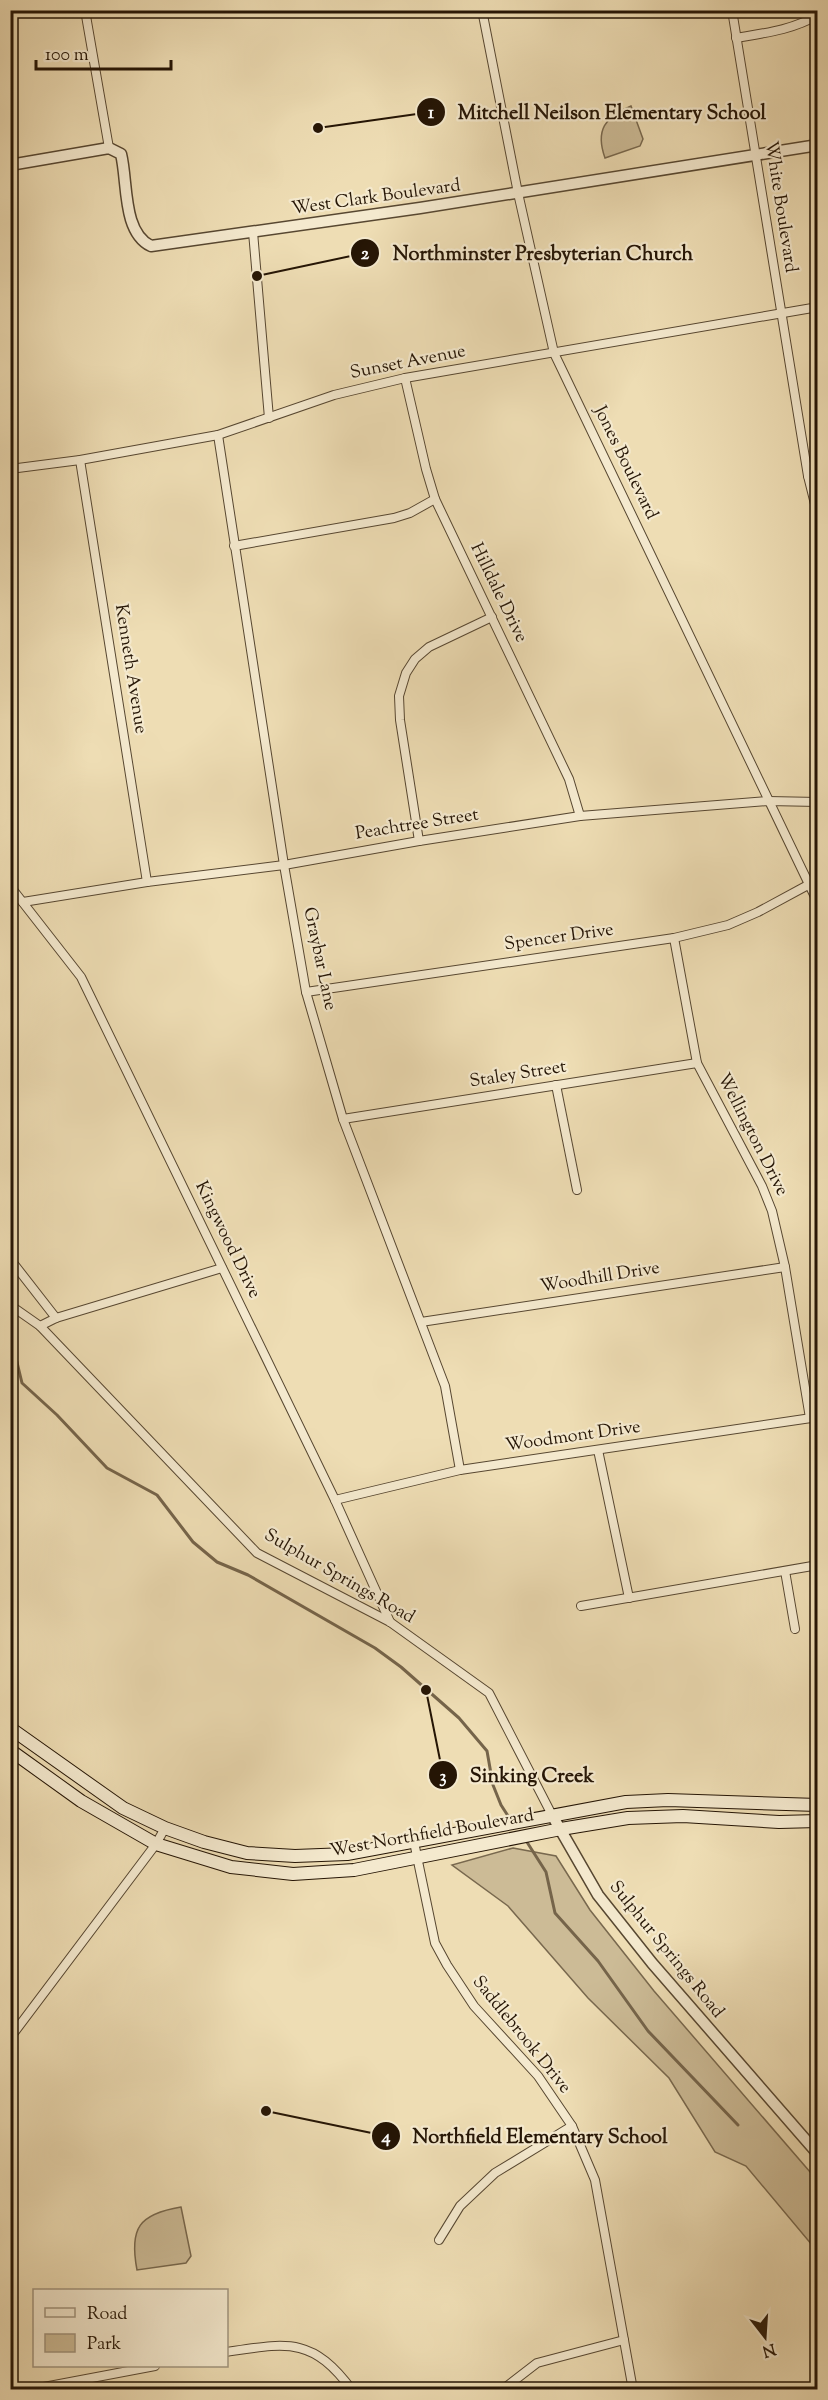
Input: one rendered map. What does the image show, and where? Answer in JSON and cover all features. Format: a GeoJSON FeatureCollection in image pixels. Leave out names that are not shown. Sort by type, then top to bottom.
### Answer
{"type":"FeatureCollection","features":[{"type":"Feature","properties":{"kind":"main road","name":"West Northfield Boulevard"},"geometry":{"type":"LineString","coordinates":[[10,1728],[123,1808],[165,1828],[204,1842],[247,1853],[295,1856],[347,1854],[626,1802],[668,1800],[818,1805]]}},
{"type":"Feature","properties":{"kind":"main road","name":"West Northfield Boulevard"},"geometry":{"type":"LineString","coordinates":[[10,1750],[81,1802],[156,1844],[231,1867],[293,1874],[354,1870],[628,1818],[683,1816],[779,1822],[818,1821]]}},
{"type":"Feature","properties":{"kind":"street"},"geometry":{"type":"LineString","coordinates":[[10,165],[109,148],[85,10]]}},
{"type":"Feature","properties":{"kind":"street","name":"Jones Boulevard"},"geometry":{"type":"LineString","coordinates":[[482,10],[518,193],[554,353],[818,903]]}},
{"type":"Feature","properties":{"kind":"street","name":"White Boulevard"},"geometry":{"type":"LineString","coordinates":[[732,10],[781,313],[813,475],[818,516]]}},
{"type":"Feature","properties":{"kind":"street"},"geometry":{"type":"LineString","coordinates":[[736,38],[781,31],[818,15]]}},
{"type":"Feature","properties":{"kind":"street","name":"West Clark Boulevard"},"geometry":{"type":"LineString","coordinates":[[109,148],[121,154],[131,224],[141,242],[151,246],[171,245],[518,193],[818,145]]}},
{"type":"Feature","properties":{"kind":"street"},"geometry":{"type":"LineString","coordinates":[[253,232],[269,418]]}},
{"type":"Feature","properties":{"kind":"street","name":"Sunset Avenue"},"geometry":{"type":"LineString","coordinates":[[11,466],[81,460],[218,435],[334,395],[405,378],[818,307]]}},
{"type":"Feature","properties":{"kind":"street","name":"Hilldale Drive"},"geometry":{"type":"LineString","coordinates":[[405,378],[435,499],[569,779],[580,816]]}},
{"type":"Feature","properties":{"kind":"street","name":"Graybar Lane"},"geometry":{"type":"LineString","coordinates":[[218,435],[284,865],[306,992],[344,1119],[445,1386],[460,1470]]}},
{"type":"Feature","properties":{"kind":"street","name":"Kenneth Avenue"},"geometry":{"type":"LineString","coordinates":[[81,460],[147,882]]}},
{"type":"Feature","properties":{"kind":"street"},"geometry":{"type":"LineString","coordinates":[[234,546],[394,518],[410,513],[435,499]]}},
{"type":"Feature","properties":{"kind":"street"},"geometry":{"type":"LineString","coordinates":[[419,841],[400,720],[399,696],[406,673],[415,659],[429,647],[492,617]]}},
{"type":"Feature","properties":{"kind":"street","name":"Peachtree Street"},"geometry":{"type":"LineString","coordinates":[[23,902],[147,882],[284,865],[580,816],[768,801],[818,802]]}},
{"type":"Feature","properties":{"kind":"street","name":"Spencer Drive"},"geometry":{"type":"LineString","coordinates":[[306,992],[674,938],[728,925],[808,885]]}},
{"type":"Feature","properties":{"kind":"street","name":"Kingwood Drive"},"geometry":{"type":"LineString","coordinates":[[10,886],[81,977],[335,1500],[390,1622]]}},
{"type":"Feature","properties":{"kind":"street","name":"Wellington Drive"},"geometry":{"type":"LineString","coordinates":[[674,938],[697,1063],[762,1186],[772,1211],[814,1418]]}},
{"type":"Feature","properties":{"kind":"street","name":"Staley Street"},"geometry":{"type":"LineString","coordinates":[[344,1119],[697,1063]]}},
{"type":"Feature","properties":{"kind":"street"},"geometry":{"type":"LineString","coordinates":[[556,1085],[577,1190]]}},
{"type":"Feature","properties":{"kind":"street"},"geometry":{"type":"LineString","coordinates":[[10,1259],[56,1318]]}},
{"type":"Feature","properties":{"kind":"street","name":"Woodhill Drive"},"geometry":{"type":"LineString","coordinates":[[421,1322],[785,1267]]}},
{"type":"Feature","properties":{"kind":"street"},"geometry":{"type":"LineString","coordinates":[[40,1326],[56,1318],[222,1268]]}},
{"type":"Feature","properties":{"kind":"street","name":"Sulphur Springs Road"},"geometry":{"type":"LineString","coordinates":[[10,1305],[40,1326],[257,1553],[390,1622],[489,1693],[589,1881],[652,1963],[818,2154]]}},
{"type":"Feature","properties":{"kind":"street","name":"Woodmont Drive"},"geometry":{"type":"LineString","coordinates":[[335,1500],[460,1470],[814,1418]]}},
{"type":"Feature","properties":{"kind":"street"},"geometry":{"type":"LineString","coordinates":[[598,1450],[629,1598]]}},
{"type":"Feature","properties":{"kind":"street"},"geometry":{"type":"LineString","coordinates":[[581,1606],[818,1565]]}},
{"type":"Feature","properties":{"kind":"street"},"geometry":{"type":"LineString","coordinates":[[784,1570],[795,1629]]}},
{"type":"Feature","properties":{"kind":"street"},"geometry":{"type":"LineString","coordinates":[[10,2038],[156,1844],[165,1828]]}},
{"type":"Feature","properties":{"kind":"street","name":"Saddlebrook Drive"},"geometry":{"type":"LineString","coordinates":[[414,1842],[435,1943],[456,1981],[474,2006],[538,2076],[572,2126],[595,2181],[633,2390]]}},
{"type":"Feature","properties":{"kind":"street"},"geometry":{"type":"LineString","coordinates":[[439,2240],[460,2206],[495,2173],[572,2126]]}},
{"type":"Feature","properties":{"kind":"street"},"geometry":{"type":"LineString","coordinates":[[502,2390],[537,2363],[624,2340]]}},
{"type":"Feature","properties":{"kind":"street"},"geometry":{"type":"LineString","coordinates":[[228,2352],[267,2346],[305,2348],[318,2354],[330,2364],[352,2390]]}},
{"type":"Feature","properties":{"kind":"street"},"geometry":{"type":"LineString","coordinates":[[28,2390],[150,2367]]}},
{"type":"Feature","properties":{"kind":"green space"},"geometry":{"type":"Polygon","coordinates":[[[631,106],[643,139],[640,146],[605,158],[601,140],[604,126],[615,115],[631,106]]]}},
{"type":"Feature","properties":{"kind":"green space"},"geometry":{"type":"Polygon","coordinates":[[[513,1848],[556,1856],[590,1910],[654,1991],[817,2180],[817,2251],[746,2166],[715,2152],[669,2078],[588,1998],[508,1906],[452,1865],[513,1848]]]}},
{"type":"Feature","properties":{"kind":"green space"},"geometry":{"type":"Polygon","coordinates":[[[181,2207],[191,2256],[186,2263],[137,2270],[135,2243],[140,2225],[155,2214],[181,2207]]]}},
{"type":"Feature","properties":{"kind":"waterway"},"geometry":{"type":"LineString","coordinates":[[10,1347],[15,1354],[22,1383],[57,1415],[107,1468],[157,1495],[193,1542],[217,1562],[248,1575],[375,1648],[401,1667],[459,1718],[487,1751],[493,1785],[510,1819]]}},
{"type":"Feature","properties":{"kind":"waterway"},"geometry":{"type":"LineString","coordinates":[[525,1839],[546,1872],[555,1913],[598,1961],[648,2031],[738,2125]]}},
{"type":"Feature","properties":{"kind":"place","name":"Mitchell Neilson Elementary School"},"geometry":{"type":"Point","coordinates":[318,128]}},
{"type":"Feature","properties":{"kind":"place","name":"Northminster Presbyterian Church"},"geometry":{"type":"Point","coordinates":[257,276]}},
{"type":"Feature","properties":{"kind":"place","name":"Sinking Creek"},"geometry":{"type":"Point","coordinates":[426,1690]}},
{"type":"Feature","properties":{"kind":"place","name":"Northfield Elementary School"},"geometry":{"type":"Point","coordinates":[266,2111]}}]}
